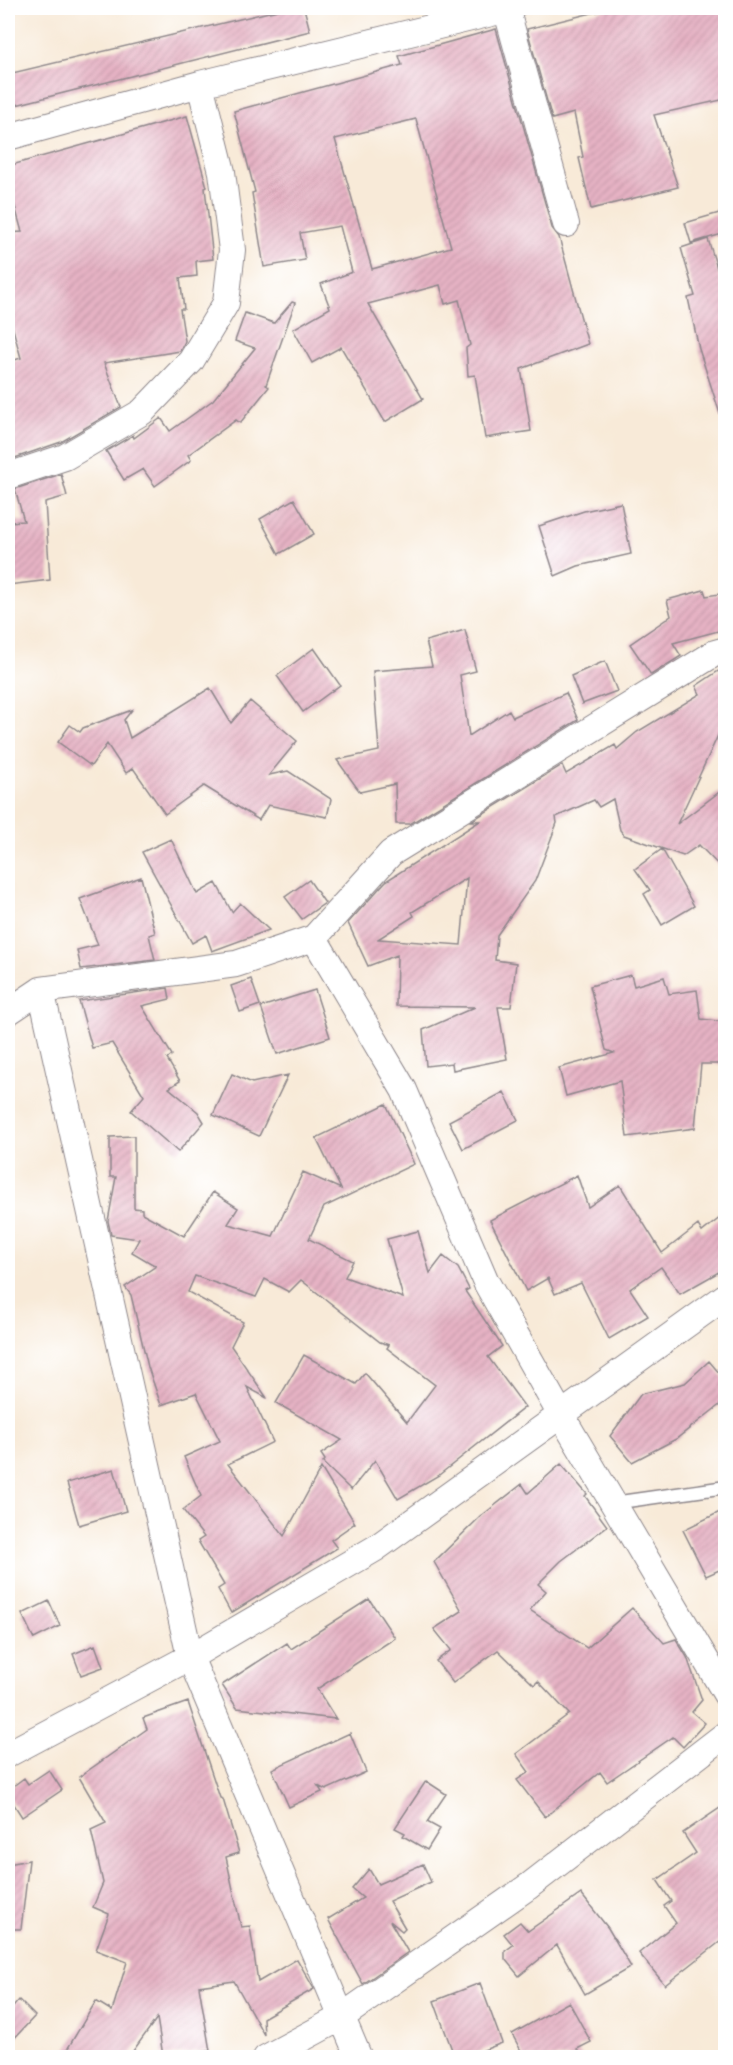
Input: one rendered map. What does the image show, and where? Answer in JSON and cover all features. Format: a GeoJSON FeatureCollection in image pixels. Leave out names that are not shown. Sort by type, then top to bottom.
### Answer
{"type":"FeatureCollection","features":[{"type":"Feature","properties":{"kind":"street"},"geometry":{"type":"LineString","coordinates":[[8,137],[200,84],[508,8],[566,224]]}},
{"type":"Feature","properties":{"kind":"street"},"geometry":{"type":"LineString","coordinates":[[8,476],[65,457],[142,412],[191,361],[226,303],[232,250],[222,172],[200,84]]}},
{"type":"Feature","properties":{"kind":"street"},"geometry":{"type":"LineString","coordinates":[[8,1012],[41,990],[236,964],[314,938],[390,854],[715,653],[726,650]]}},
{"type":"Feature","properties":{"kind":"street"},"geometry":{"type":"LineString","coordinates":[[314,938],[404,1090],[486,1282],[561,1415],[726,1694]]}},
{"type":"Feature","properties":{"kind":"street"},"geometry":{"type":"LineString","coordinates":[[41,990],[190,1657],[340,2018],[359,2058]]}},
{"type":"Feature","properties":{"kind":"street"},"geometry":{"type":"LineString","coordinates":[[8,1754],[190,1657],[376,1548],[726,1296]]}},
{"type":"Feature","properties":{"kind":"street"},"geometry":{"type":"LineString","coordinates":[[266,2058],[340,2018],[529,1886],[726,1734]]}},
{"type":"Feature","properties":{"kind":"lane"},"geometry":{"type":"LineString","coordinates":[[613,1503],[726,1487]]}},
{"type":"Feature","properties":{"kind":"building"},"geometry":{"type":"Polygon","coordinates":[[[286,8],[304,8],[310,31],[8,107],[8,74],[286,8]]]}},
{"type":"Feature","properties":{"kind":"building"},"geometry":{"type":"Polygon","coordinates":[[[612,8],[726,8],[726,99],[654,115],[678,187],[591,209],[579,158],[583,157],[574,113],[552,119],[527,29],[612,8]]]}},
{"type":"Feature","properties":{"kind":"building"},"geometry":{"type":"Polygon","coordinates":[[[496,29],[552,228],[559,237],[588,344],[521,369],[531,431],[485,438],[475,375],[468,376],[466,348],[470,345],[459,300],[445,304],[440,285],[368,304],[423,399],[385,422],[341,347],[312,363],[293,329],[330,308],[321,284],[352,272],[340,226],[300,233],[305,260],[264,267],[252,193],[255,192],[234,111],[402,65],[399,56],[496,29]],[[416,119],[335,139],[372,269],[451,247],[416,119]]]}},
{"type":"Feature","properties":{"kind":"building"},"geometry":{"type":"Polygon","coordinates":[[[187,116],[207,187],[205,188],[213,259],[196,261],[197,276],[180,278],[184,309],[180,309],[185,341],[180,351],[104,363],[121,407],[61,442],[9,460],[8,362],[21,358],[8,311],[8,233],[22,232],[8,181],[8,166],[187,116]]]}},
{"type":"Feature","properties":{"kind":"building"},"geometry":{"type":"Polygon","coordinates":[[[726,211],[726,233],[691,243],[685,223],[726,211]]]}},
{"type":"Feature","properties":{"kind":"building"},"geometry":{"type":"Polygon","coordinates":[[[708,239],[726,297],[726,416],[721,417],[699,349],[688,298],[695,296],[681,248],[708,239]]]}},
{"type":"Feature","properties":{"kind":"building"},"geometry":{"type":"Polygon","coordinates":[[[292,302],[295,303],[266,385],[269,387],[240,423],[236,420],[188,455],[191,460],[155,486],[143,469],[124,480],[106,451],[133,435],[134,438],[161,418],[170,431],[213,400],[255,348],[235,341],[245,313],[274,323],[292,302]]]}},
{"type":"Feature","properties":{"kind":"building"},"geometry":{"type":"Polygon","coordinates":[[[61,474],[67,496],[45,502],[50,580],[8,585],[8,522],[24,521],[15,489],[61,474]]]}},
{"type":"Feature","properties":{"kind":"building"},"geometry":{"type":"Polygon","coordinates":[[[294,499],[314,534],[279,554],[260,519],[294,499]]]}},
{"type":"Feature","properties":{"kind":"building"},"geometry":{"type":"Polygon","coordinates":[[[621,503],[631,554],[578,566],[555,576],[539,526],[584,511],[621,503]]]}},
{"type":"Feature","properties":{"kind":"building"},"geometry":{"type":"Polygon","coordinates":[[[704,590],[706,596],[726,593],[726,629],[673,643],[681,656],[651,675],[630,644],[671,616],[667,600],[704,590]]]}},
{"type":"Feature","properties":{"kind":"building"},"geometry":{"type":"Polygon","coordinates":[[[465,630],[476,671],[460,675],[469,736],[509,710],[513,717],[566,693],[578,720],[410,824],[396,824],[395,784],[360,792],[337,760],[379,751],[373,671],[432,666],[426,641],[465,630]]]}},
{"type":"Feature","properties":{"kind":"building"},"geometry":{"type":"Polygon","coordinates":[[[314,648],[340,685],[303,712],[277,676],[314,648]]]}},
{"type":"Feature","properties":{"kind":"building"},"geometry":{"type":"Polygon","coordinates":[[[605,661],[617,691],[582,704],[571,676],[605,661]]]}},
{"type":"Feature","properties":{"kind":"building"},"geometry":{"type":"Polygon","coordinates":[[[726,666],[726,718],[677,824],[726,787],[726,873],[699,845],[683,856],[624,835],[620,830],[613,799],[599,807],[594,800],[556,817],[557,823],[535,881],[497,935],[495,960],[516,963],[511,1007],[498,1007],[507,1059],[453,1070],[452,1063],[426,1066],[423,1030],[475,1007],[396,1006],[397,955],[368,966],[348,923],[386,881],[480,821],[471,821],[562,765],[566,774],[615,745],[617,749],[637,732],[700,694],[696,686],[726,666]],[[467,878],[412,912],[414,916],[378,939],[461,945],[467,878]]]}},
{"type":"Feature","properties":{"kind":"building"},"geometry":{"type":"Polygon","coordinates":[[[210,688],[231,723],[250,701],[297,741],[269,775],[288,771],[331,799],[327,817],[268,805],[259,820],[204,786],[165,814],[133,768],[126,773],[107,744],[91,766],[58,742],[70,725],[80,732],[83,728],[132,710],[124,720],[130,738],[210,688]]]}},
{"type":"Feature","properties":{"kind":"building"},"geometry":{"type":"Polygon","coordinates":[[[171,839],[197,894],[216,883],[232,912],[240,903],[269,930],[212,951],[206,935],[192,943],[142,852],[171,839]]]}},
{"type":"Feature","properties":{"kind":"building"},"geometry":{"type":"Polygon","coordinates":[[[662,849],[694,906],[662,925],[644,894],[650,890],[635,869],[662,849]]]}},
{"type":"Feature","properties":{"kind":"building"},"geometry":{"type":"Polygon","coordinates":[[[141,877],[155,933],[149,935],[155,960],[81,969],[77,950],[98,945],[80,899],[141,877]]]}},
{"type":"Feature","properties":{"kind":"building"},"geometry":{"type":"Polygon","coordinates":[[[309,880],[325,903],[302,919],[285,897],[309,880]]]}},
{"type":"Feature","properties":{"kind":"building"},"geometry":{"type":"Polygon","coordinates":[[[631,975],[634,986],[664,977],[669,994],[697,990],[701,1019],[726,1022],[726,1064],[701,1064],[695,1128],[627,1137],[620,1081],[566,1096],[559,1068],[614,1053],[606,1050],[590,986],[631,975]]]}},
{"type":"Feature","properties":{"kind":"building"},"geometry":{"type":"Polygon","coordinates":[[[251,979],[260,1005],[240,1012],[231,986],[251,979]]]}},
{"type":"Feature","properties":{"kind":"building"},"geometry":{"type":"Polygon","coordinates":[[[168,988],[170,999],[142,1006],[172,1055],[167,1059],[180,1081],[169,1088],[198,1112],[204,1122],[178,1152],[131,1111],[144,1096],[112,1043],[92,1048],[79,1001],[168,988]]]}},
{"type":"Feature","properties":{"kind":"building"},"geometry":{"type":"Polygon","coordinates":[[[315,990],[330,1037],[277,1054],[261,1007],[315,990]]]}},
{"type":"Feature","properties":{"kind":"building"},"geometry":{"type":"Polygon","coordinates":[[[232,1074],[252,1083],[288,1075],[259,1136],[213,1115],[232,1074]]]}},
{"type":"Feature","properties":{"kind":"building"},"geometry":{"type":"Polygon","coordinates":[[[504,1092],[518,1120],[463,1149],[449,1121],[504,1092]]]}},
{"type":"Feature","properties":{"kind":"building"},"geometry":{"type":"Polygon","coordinates":[[[386,1104],[414,1164],[324,1207],[309,1239],[353,1261],[345,1277],[403,1298],[387,1239],[418,1231],[430,1273],[443,1256],[458,1268],[469,1289],[465,1291],[502,1346],[488,1357],[525,1407],[439,1475],[398,1499],[375,1460],[351,1490],[323,1463],[325,1460],[321,1454],[342,1440],[276,1403],[304,1355],[356,1384],[365,1373],[407,1422],[435,1385],[387,1348],[389,1345],[380,1342],[301,1280],[289,1292],[265,1279],[256,1297],[195,1276],[188,1292],[243,1322],[231,1346],[267,1398],[247,1387],[273,1442],[228,1464],[284,1536],[321,1468],[355,1523],[331,1540],[337,1548],[231,1613],[218,1589],[224,1585],[198,1541],[204,1537],[183,1510],[201,1496],[184,1457],[220,1441],[196,1393],[161,1405],[148,1367],[131,1295],[125,1287],[156,1266],[132,1252],[139,1239],[111,1235],[108,1221],[116,1177],[110,1177],[110,1137],[134,1136],[134,1208],[142,1209],[142,1213],[184,1236],[213,1192],[238,1208],[228,1224],[273,1236],[303,1172],[341,1189],[316,1138],[386,1104]]]}},
{"type":"Feature","properties":{"kind":"building"},"geometry":{"type":"Polygon","coordinates":[[[577,1175],[588,1207],[620,1185],[662,1253],[698,1225],[702,1232],[726,1213],[726,1268],[680,1294],[661,1267],[630,1289],[648,1316],[609,1339],[581,1283],[555,1294],[548,1278],[526,1291],[490,1220],[577,1175]]]}},
{"type":"Feature","properties":{"kind":"building"},"geometry":{"type":"Polygon","coordinates":[[[709,1361],[726,1381],[726,1400],[676,1439],[632,1462],[610,1436],[641,1394],[685,1383],[709,1361]]]}},
{"type":"Feature","properties":{"kind":"building"},"geometry":{"type":"Polygon","coordinates":[[[561,1464],[587,1494],[585,1496],[607,1526],[561,1561],[538,1584],[546,1591],[530,1610],[587,1648],[632,1608],[664,1643],[676,1639],[687,1657],[702,1700],[692,1712],[705,1723],[683,1747],[673,1737],[607,1782],[600,1772],[545,1817],[517,1780],[529,1772],[516,1754],[569,1714],[538,1681],[534,1685],[498,1650],[453,1683],[436,1661],[451,1650],[434,1629],[462,1611],[434,1562],[480,1517],[522,1484],[528,1493],[561,1464]]]}},
{"type":"Feature","properties":{"kind":"building"},"geometry":{"type":"Polygon","coordinates":[[[114,1469],[126,1511],[79,1525],[67,1483],[114,1469]]]}},
{"type":"Feature","properties":{"kind":"building"},"geometry":{"type":"Polygon","coordinates":[[[726,1509],[726,1567],[706,1576],[683,1530],[726,1509]]]}},
{"type":"Feature","properties":{"kind":"building"},"geometry":{"type":"Polygon","coordinates":[[[369,1599],[395,1638],[317,1689],[336,1719],[237,1708],[222,1685],[287,1643],[291,1649],[369,1599]]]}},
{"type":"Feature","properties":{"kind":"building"},"geometry":{"type":"Polygon","coordinates":[[[49,1601],[60,1626],[34,1639],[22,1614],[49,1601]]]}},
{"type":"Feature","properties":{"kind":"building"},"geometry":{"type":"Polygon","coordinates":[[[95,1645],[103,1667],[81,1675],[73,1654],[95,1645]]]}},
{"type":"Feature","properties":{"kind":"building"},"geometry":{"type":"Polygon","coordinates":[[[188,1702],[220,1798],[223,1799],[239,1853],[226,1857],[241,1927],[250,1926],[258,1982],[297,1959],[314,1989],[263,2018],[264,2035],[234,1981],[199,1986],[210,2051],[163,2056],[157,2018],[128,2058],[62,2058],[96,2001],[112,2011],[127,1962],[96,1950],[109,1914],[93,1907],[103,1883],[91,1830],[106,1823],[79,1777],[147,1729],[143,1718],[188,1702]]]}},
{"type":"Feature","properties":{"kind":"building"},"geometry":{"type":"Polygon","coordinates":[[[350,1733],[366,1772],[326,1790],[318,1786],[322,1792],[289,1807],[272,1769],[350,1733]]]}},
{"type":"Feature","properties":{"kind":"building"},"geometry":{"type":"Polygon","coordinates":[[[49,1770],[62,1790],[22,1817],[8,1795],[8,1790],[24,1778],[28,1784],[49,1770]]]}},
{"type":"Feature","properties":{"kind":"building"},"geometry":{"type":"Polygon","coordinates":[[[426,1781],[446,1794],[427,1822],[440,1829],[427,1850],[403,1836],[405,1833],[395,1828],[426,1781]]]}},
{"type":"Feature","properties":{"kind":"building"},"geometry":{"type":"Polygon","coordinates":[[[726,1804],[726,1937],[665,1985],[639,1953],[676,1923],[664,1906],[671,1901],[657,1880],[696,1853],[683,1833],[726,1804]]]}},
{"type":"Feature","properties":{"kind":"building"},"geometry":{"type":"Polygon","coordinates":[[[29,1860],[21,1929],[8,1929],[8,1864],[29,1860]]]}},
{"type":"Feature","properties":{"kind":"building"},"geometry":{"type":"Polygon","coordinates":[[[423,1864],[431,1882],[389,1901],[405,1928],[402,1931],[390,1921],[408,1952],[363,1984],[328,1919],[363,1898],[352,1889],[369,1869],[378,1884],[423,1864]]]}},
{"type":"Feature","properties":{"kind":"building"},"geometry":{"type":"Polygon","coordinates":[[[581,1894],[608,1928],[631,1967],[585,1994],[557,1945],[519,1976],[505,1959],[505,1951],[513,1945],[504,1934],[520,1922],[528,1931],[581,1894]]]}},
{"type":"Feature","properties":{"kind":"building"},"geometry":{"type":"Polygon","coordinates":[[[480,1983],[502,2043],[463,2058],[455,2058],[434,2001],[480,1983]]]}},
{"type":"Feature","properties":{"kind":"building"},"geometry":{"type":"Polygon","coordinates":[[[19,2000],[35,2016],[8,2045],[8,2013],[19,2000]]]}},
{"type":"Feature","properties":{"kind":"building"},"geometry":{"type":"Polygon","coordinates":[[[569,2002],[591,2042],[577,2049],[582,2058],[525,2058],[512,2034],[569,2002]]]}}]}
